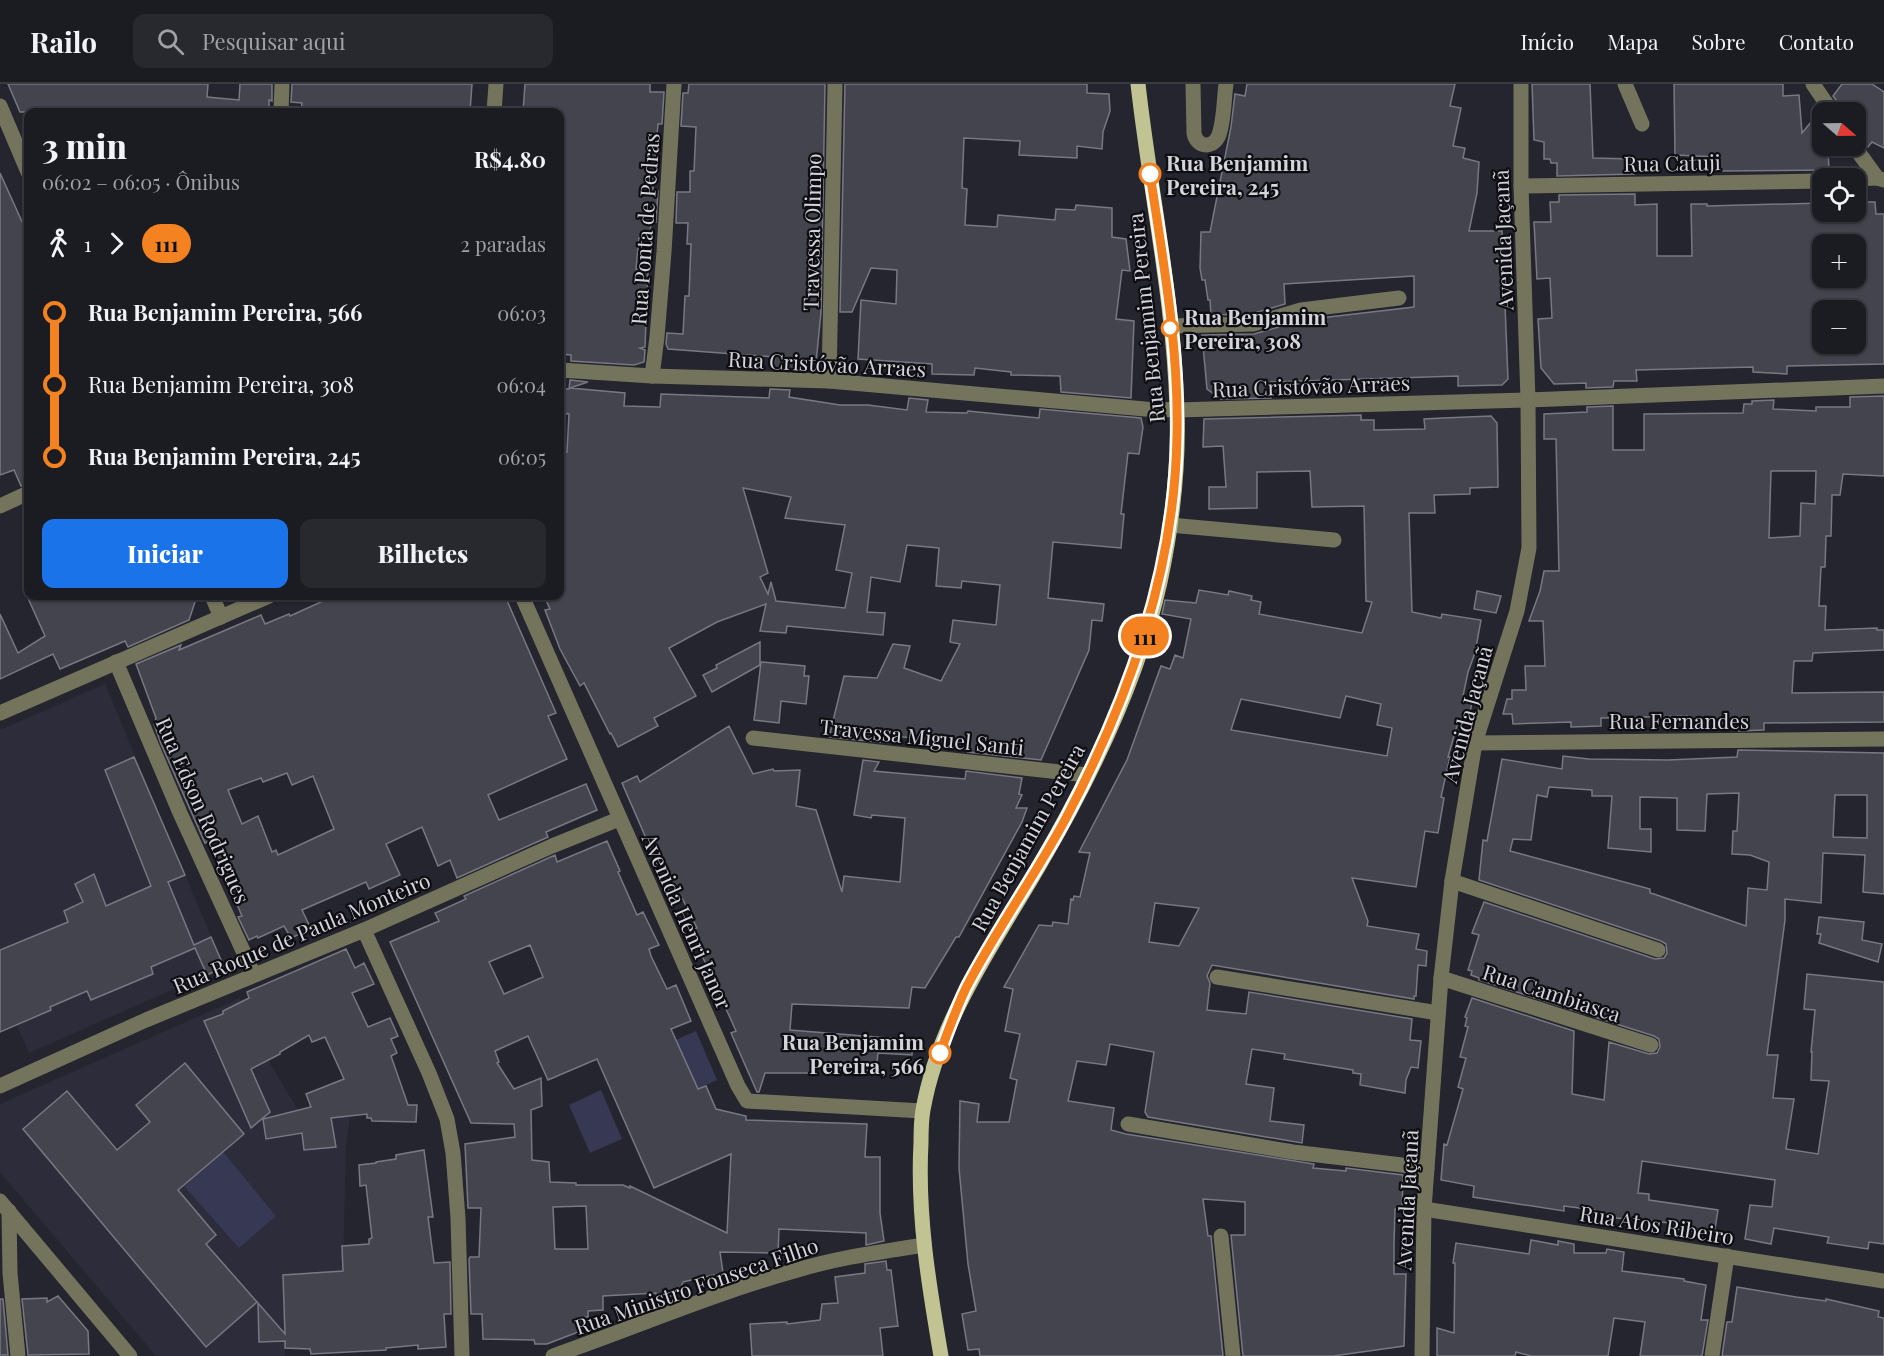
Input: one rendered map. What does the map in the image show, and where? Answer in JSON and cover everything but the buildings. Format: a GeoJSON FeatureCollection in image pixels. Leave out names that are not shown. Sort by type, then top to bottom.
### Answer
{"type":"FeatureCollection","features":[{"type":"Feature","properties":{"kind":"main road","name":"Rua Benjamim Pereira"},"geometry":{"type":"LineString","coordinates":[[941,1356],[924,1245],[919,1175],[922,1111],[950,1024],[966,989],[1066,819],[1122,701],[1144,639],[1160,583],[1170,525],[1178,436],[1177,410],[1170,326],[1138,84]]}},
{"type":"Feature","properties":{"kind":"street"},"geometry":{"type":"LineString","coordinates":[[281,108],[282,84]]}},
{"type":"Feature","properties":{"kind":"street"},"geometry":{"type":"LineString","coordinates":[[494,108],[496,84]]}},
{"type":"Feature","properties":{"kind":"street","name":"Rua Ponta de Pedras"},"geometry":{"type":"LineString","coordinates":[[652,376],[663,262],[674,84]]}},
{"type":"Feature","properties":{"kind":"street","name":"Travessa Olimpo"},"geometry":{"type":"LineString","coordinates":[[829,381],[835,84]]}},
{"type":"Feature","properties":{"kind":"street"},"geometry":{"type":"LineString","coordinates":[[1193,84],[1195,140],[1205,145],[1211,144],[1218,136],[1226,84]]}},
{"type":"Feature","properties":{"kind":"street","name":"Avenida Jaçanã"},"geometry":{"type":"LineString","coordinates":[[1422,1356],[1424,1209],[1438,1013],[1452,881],[1475,743],[1517,611],[1528,557],[1530,524],[1521,186],[1521,84]]}},
{"type":"Feature","properties":{"kind":"street"},"geometry":{"type":"LineString","coordinates":[[1625,84],[1642,124]]}},
{"type":"Feature","properties":{"kind":"street"},"geometry":{"type":"LineString","coordinates":[[1813,84],[1825,102]]}},
{"type":"Feature","properties":{"kind":"street"},"geometry":{"type":"LineString","coordinates":[[0,106],[24,163]]}},
{"type":"Feature","properties":{"kind":"street"},"geometry":{"type":"LineString","coordinates":[[1862,156],[1880,179]]}},
{"type":"Feature","properties":{"kind":"street","name":"Rua Catuji"},"geometry":{"type":"LineString","coordinates":[[1521,186],[1812,181]]}},
{"type":"Feature","properties":{"kind":"street"},"geometry":{"type":"LineString","coordinates":[[1170,326],[1253,324],[1301,310],[1399,298]]}},
{"type":"Feature","properties":{"kind":"street","name":"Rua Cristóvão Arraes"},"geometry":{"type":"LineString","coordinates":[[564,370],[652,376],[829,381],[1177,410],[1528,400],[1884,386]]}},
{"type":"Feature","properties":{"kind":"street"},"geometry":{"type":"LineString","coordinates":[[0,506],[24,495]]}},
{"type":"Feature","properties":{"kind":"street"},"geometry":{"type":"LineString","coordinates":[[1170,525],[1334,540]]}},
{"type":"Feature","properties":{"kind":"street"},"geometry":{"type":"LineString","coordinates":[[214,600],[221,617]]}},
{"type":"Feature","properties":{"kind":"street"},"geometry":{"type":"LineString","coordinates":[[0,713],[260,600]]}},
{"type":"Feature","properties":{"kind":"street","name":"Avenida Henri Janor"},"geometry":{"type":"LineString","coordinates":[[524,600],[738,1086],[747,1101],[922,1111]]}},
{"type":"Feature","properties":{"kind":"street","name":"Rua Edson Rodrigues"},"geometry":{"type":"LineString","coordinates":[[116,662],[180,813],[254,975]]}},
{"type":"Feature","properties":{"kind":"street","name":"Travessa Miguel Santi"},"geometry":{"type":"LineString","coordinates":[[753,738],[1087,775]]}},
{"type":"Feature","properties":{"kind":"street","name":"Rua Fernandes"},"geometry":{"type":"LineString","coordinates":[[1475,743],[1884,740]]}},
{"type":"Feature","properties":{"kind":"street","name":"Rua Roque de Paula Monteiro"},"geometry":{"type":"LineString","coordinates":[[0,1086],[254,975],[364,930],[552,846],[620,819]]}},
{"type":"Feature","properties":{"kind":"street"},"geometry":{"type":"LineString","coordinates":[[1452,881],[1658,950]]}},
{"type":"Feature","properties":{"kind":"street"},"geometry":{"type":"LineString","coordinates":[[364,930],[429,1073],[447,1119],[453,1153],[458,1218],[462,1356]]}},
{"type":"Feature","properties":{"kind":"street"},"geometry":{"type":"LineString","coordinates":[[1217,977],[1438,1013]]}},
{"type":"Feature","properties":{"kind":"street","name":"Rua Cambiasca"},"geometry":{"type":"LineString","coordinates":[[1441,978],[1651,1045]]}},
{"type":"Feature","properties":{"kind":"street"},"geometry":{"type":"LineString","coordinates":[[1128,1124],[1293,1152],[1427,1168]]}},
{"type":"Feature","properties":{"kind":"street"},"geometry":{"type":"LineString","coordinates":[[4,1206],[18,1356]]}},
{"type":"Feature","properties":{"kind":"street"},"geometry":{"type":"LineString","coordinates":[[4,1206],[130,1356]]}},
{"type":"Feature","properties":{"kind":"street","name":"Rua Atos Ribeiro"},"geometry":{"type":"LineString","coordinates":[[1424,1209],[1884,1281]]}},
{"type":"Feature","properties":{"kind":"street"},"geometry":{"type":"LineString","coordinates":[[1221,1236],[1233,1356]]}},
{"type":"Feature","properties":{"kind":"street","name":"Rua Ministro Fonseca Filho"},"geometry":{"type":"LineString","coordinates":[[553,1356],[648,1320],[794,1271],[831,1261],[924,1245]]}},
{"type":"Feature","properties":{"kind":"street"},"geometry":{"type":"LineString","coordinates":[[1712,1356],[1727,1256]]}},
{"type":"Feature","properties":{"kind":"shaded area"},"geometry":{"type":"Polygon","coordinates":[[[105,684],[224,967],[29,1053],[0,987],[0,730],[105,684]]]}},
{"type":"Feature","properties":{"kind":"shaded area"},"geometry":{"type":"Polygon","coordinates":[[[240,998],[268,1060],[298,1110],[348,1100],[350,1116],[346,1146],[343,1271],[283,1275],[285,1356],[156,1356],[0,1172],[0,1104],[240,998]]]}},
{"type":"Feature","properties":{"kind":"shaded area"},"geometry":{"type":"Polygon","coordinates":[[[696,1031],[717,1080],[698,1089],[676,1040],[696,1031]]]}},
{"type":"Feature","properties":{"kind":"shaded area"},"geometry":{"type":"Polygon","coordinates":[[[601,1090],[622,1139],[590,1153],[569,1105],[601,1090]]]}},
{"type":"Feature","properties":{"kind":"shaded area"},"geometry":{"type":"Polygon","coordinates":[[[223,1152],[276,1216],[239,1248],[184,1186],[223,1152]]]}},
{"type":"Feature","properties":{"kind":"bus line","name":"111"},"geometry":{"type":"LineString","coordinates":[[940,1053],[966,989],[1066,819],[1122,701],[1144,639],[1160,583],[1170,525],[1178,436],[1176,382],[1162,252],[1150,174]]}},
{"type":"Feature","properties":{"kind":"place","name":"Rua Benjamim Pereira, 245"},"geometry":{"type":"Point","coordinates":[1150,174]}},
{"type":"Feature","properties":{"kind":"place","name":"Rua Benjamim Pereira, 308"},"geometry":{"type":"Point","coordinates":[1170,328]}},
{"type":"Feature","properties":{"kind":"place","name":"Rua Benjamim Pereira, 566"},"geometry":{"type":"Point","coordinates":[940,1053]}}]}
